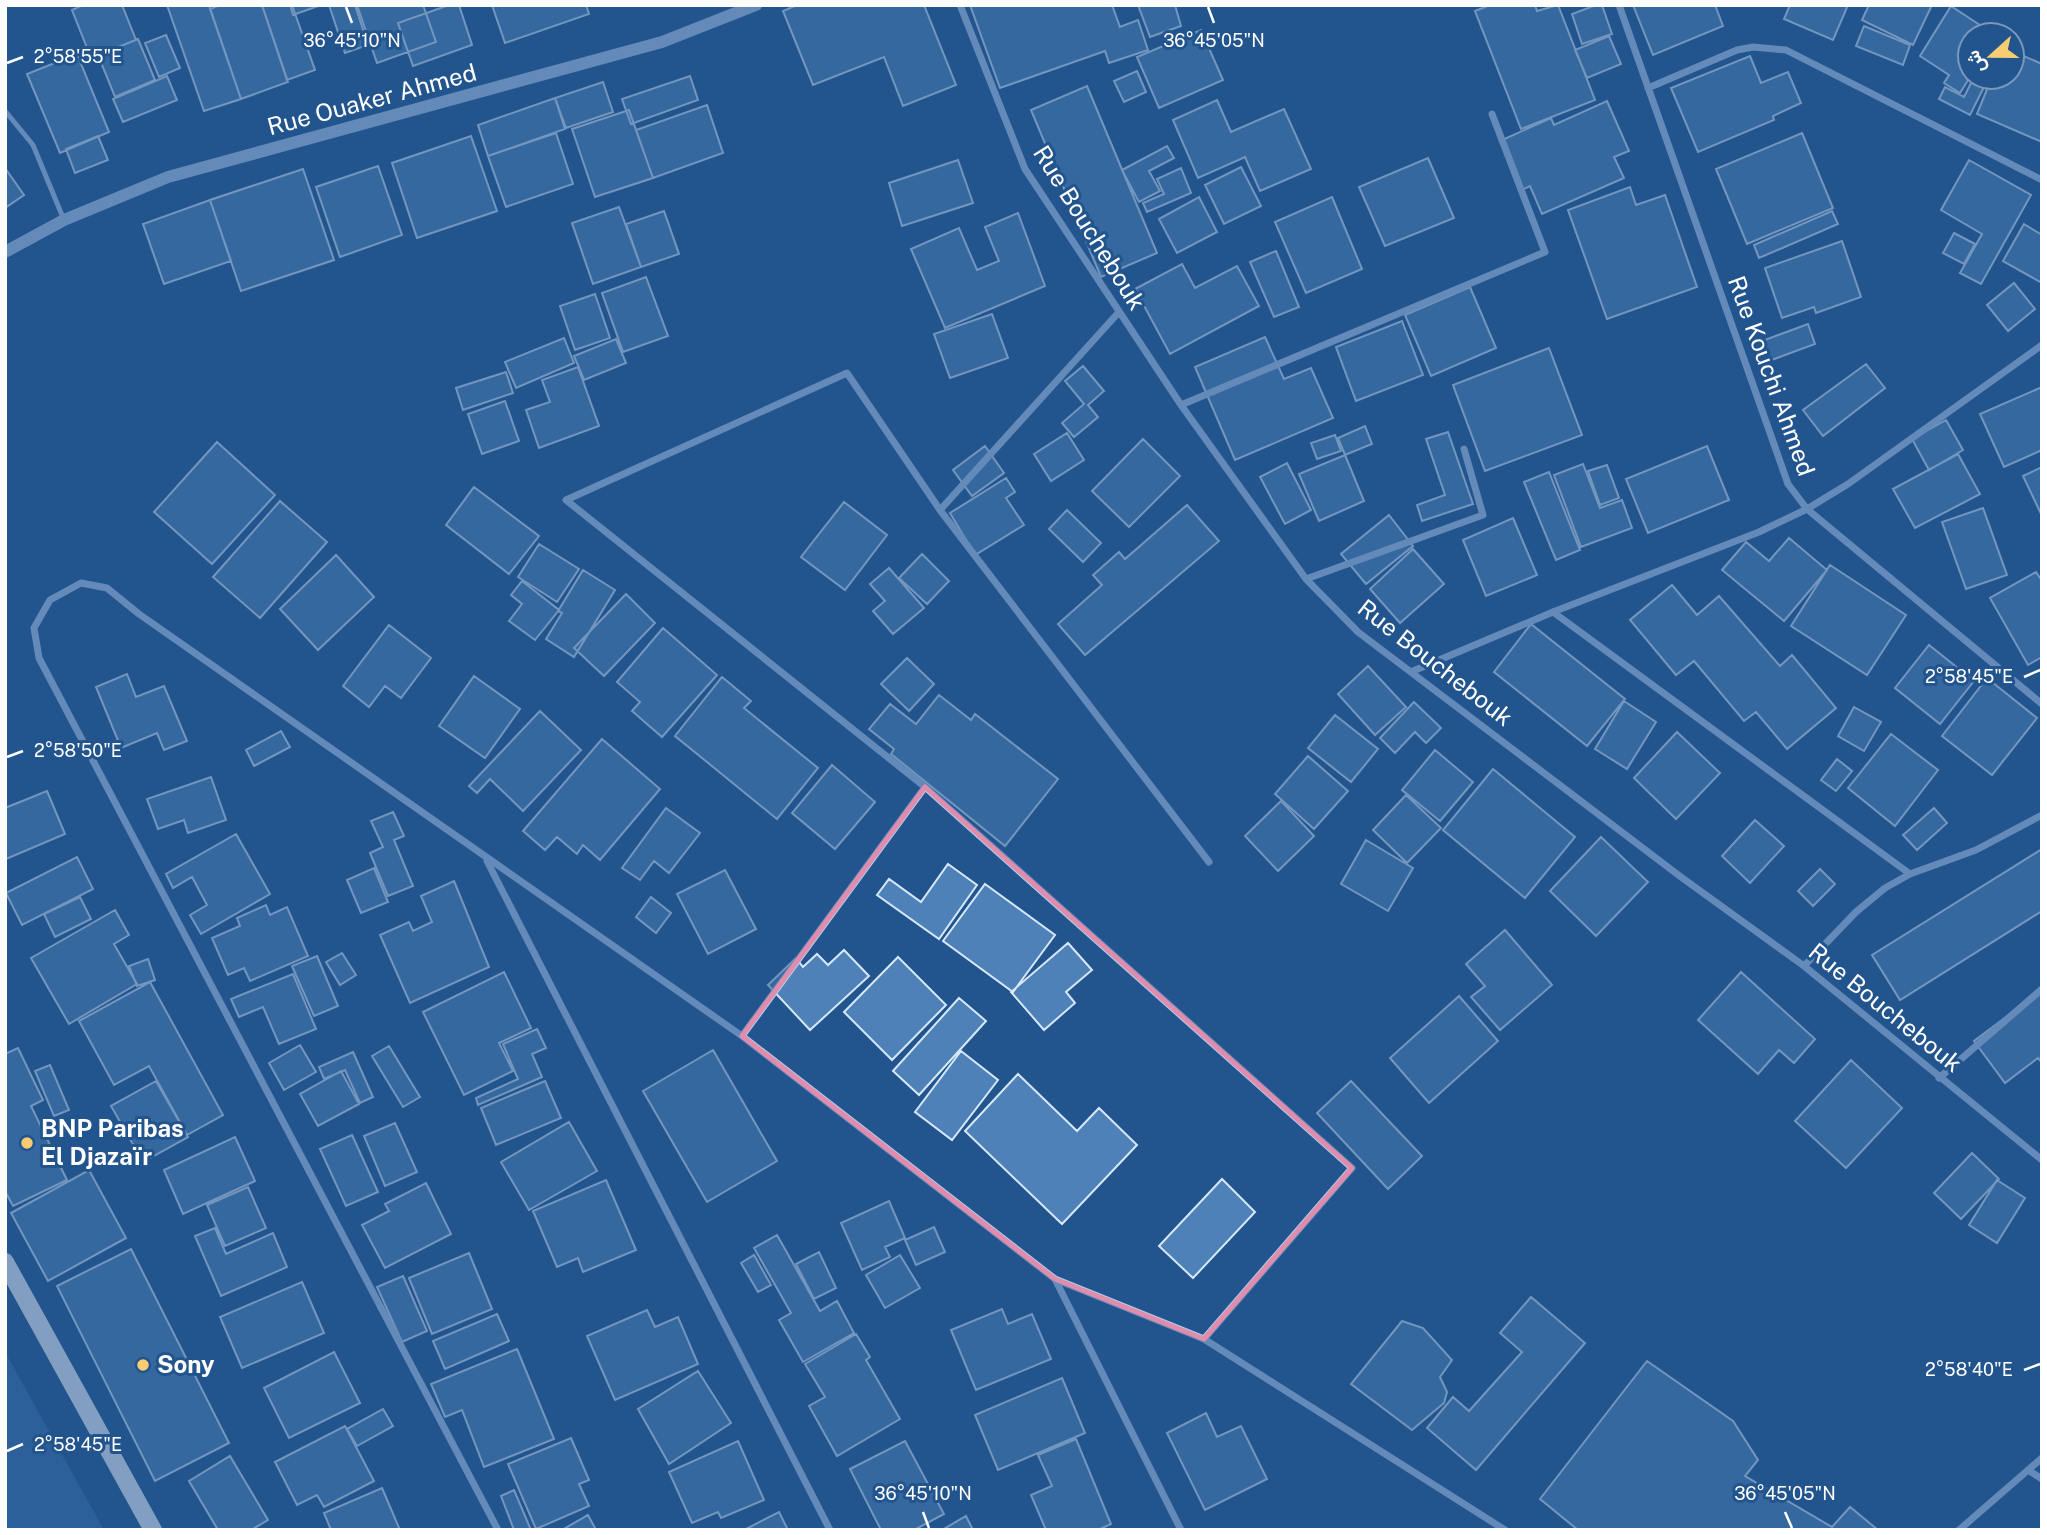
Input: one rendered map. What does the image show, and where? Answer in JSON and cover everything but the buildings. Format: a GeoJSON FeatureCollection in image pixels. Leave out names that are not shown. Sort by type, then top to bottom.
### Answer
{"type":"FeatureCollection","features":[{"type":"Feature","properties":{"kind":"main road"},"geometry":{"type":"LineString","coordinates":[[5,1262],[153,1530]]}},
{"type":"Feature","properties":{"kind":"street","name":"Rue Ouaker Ahmed"},"geometry":{"type":"LineString","coordinates":[[5,252],[64,220],[168,177],[662,42],[756,5]]}},
{"type":"Feature","properties":{"kind":"street","name":"Rue Bouchebouk"},"geometry":{"type":"LineString","coordinates":[[960,5],[1025,169],[1181,405],[1306,579],[1358,632],[1413,671],[1681,877],[1804,966],[2042,1160]]}},
{"type":"Feature","properties":{"kind":"street","name":"Rue Kouchi Ahmed"},"geometry":{"type":"LineString","coordinates":[[1619,5],[1781,470],[1807,509],[2042,704]]}},
{"type":"Feature","properties":{"kind":"street"},"geometry":{"type":"LineString","coordinates":[[1648,88],[1737,50],[1770,47],[1786,50],[2042,180]]}},
{"type":"Feature","properties":{"kind":"street"},"geometry":{"type":"LineString","coordinates":[[1181,405],[1545,252],[1492,114]]}},
{"type":"Feature","properties":{"kind":"street"},"geometry":{"type":"LineString","coordinates":[[940,510],[1119,312]]}},
{"type":"Feature","properties":{"kind":"street"},"geometry":{"type":"LineString","coordinates":[[1413,671],[1553,612],[1759,532],[1807,509],[1848,485],[2039,347],[2042,358]]}},
{"type":"Feature","properties":{"kind":"street"},"geometry":{"type":"LineString","coordinates":[[1204,1339],[1352,1168],[925,787],[566,500],[847,373],[940,510],[1209,862]]}},
{"type":"Feature","properties":{"kind":"street"},"geometry":{"type":"LineString","coordinates":[[1306,579],[1483,515],[1464,449]]}},
{"type":"Feature","properties":{"kind":"street"},"geometry":{"type":"LineString","coordinates":[[498,1530],[39,658],[34,628],[50,600],[81,583],[107,588],[139,614],[742,1036],[1055,1279],[1204,1339],[1505,1530]]}},
{"type":"Feature","properties":{"kind":"street"},"geometry":{"type":"LineString","coordinates":[[1553,612],[1910,874]]}},
{"type":"Feature","properties":{"kind":"street"},"geometry":{"type":"LineString","coordinates":[[742,1036],[925,787]]}},
{"type":"Feature","properties":{"kind":"street"},"geometry":{"type":"LineString","coordinates":[[1804,966],[1856,912],[1885,888],[1910,874],[1976,850],[2042,815]]}},
{"type":"Feature","properties":{"kind":"street"},"geometry":{"type":"LineString","coordinates":[[486,858],[830,1530]]}},
{"type":"Feature","properties":{"kind":"street"},"geometry":{"type":"LineString","coordinates":[[1939,1078],[2042,989]]}},
{"type":"Feature","properties":{"kind":"street"},"geometry":{"type":"LineString","coordinates":[[2033,1152],[2042,1145]]}},
{"type":"Feature","properties":{"kind":"street"},"geometry":{"type":"LineString","coordinates":[[1055,1279],[1181,1530]]}},
{"type":"Feature","properties":{"kind":"street"},"geometry":{"type":"LineString","coordinates":[[1959,1530],[2042,1458]]}},
{"type":"Feature","properties":{"kind":"street"},"geometry":{"type":"LineString","coordinates":[[2028,1470],[2042,1479]]}},
{"type":"Feature","properties":{"kind":"lane"},"geometry":{"type":"LineString","coordinates":[[6,112],[33,145],[64,220]]}},
{"type":"Feature","properties":{"kind":"highlighted area"},"geometry":{"type":"Polygon","coordinates":[[[925,787],[1352,1168],[1204,1339],[1055,1279],[742,1036],[925,787]]]}},
{"type":"Feature","properties":{"kind":"shaded area"},"geometry":{"type":"Polygon","coordinates":[[[5,1352],[104,1530],[5,1530],[5,1352]]]}},
{"type":"Feature","properties":{"kind":"place","name":"BNP Paribas El Djazaïr"},"geometry":{"type":"Point","coordinates":[27,1143]}},
{"type":"Feature","properties":{"kind":"place","name":"Sony"},"geometry":{"type":"Point","coordinates":[143,1365]}}]}
